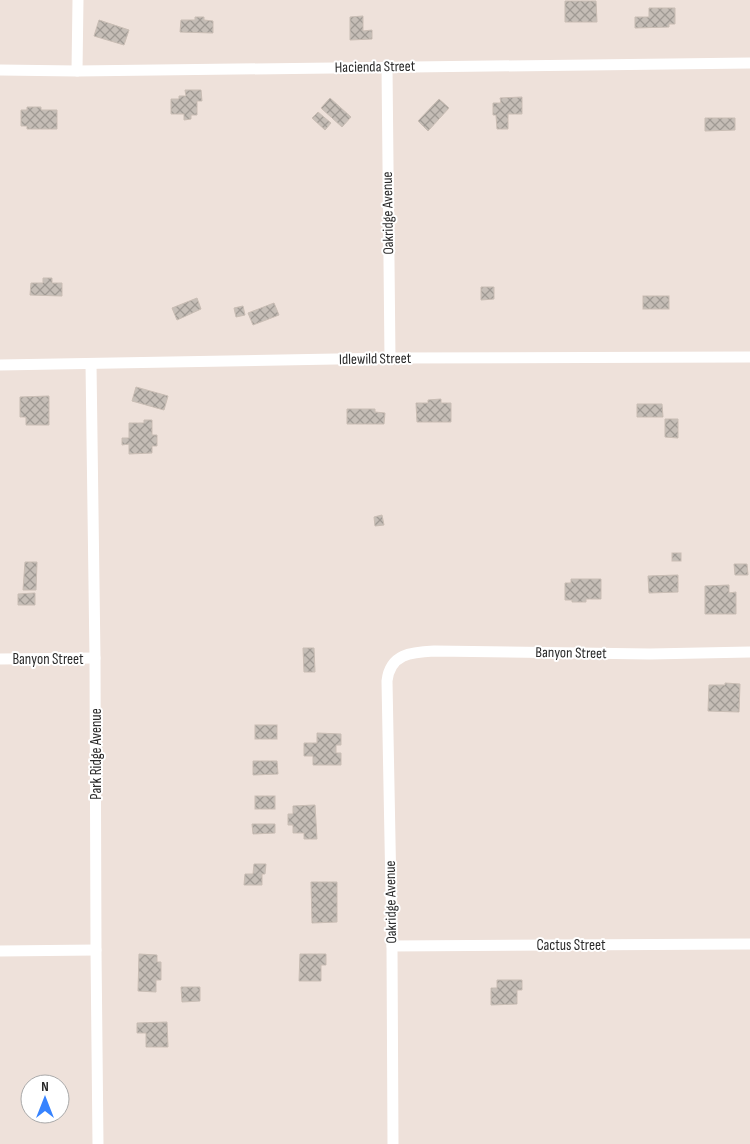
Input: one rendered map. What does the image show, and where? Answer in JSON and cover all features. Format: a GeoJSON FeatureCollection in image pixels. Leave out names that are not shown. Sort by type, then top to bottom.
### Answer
{"type":"FeatureCollection","features":[{"type":"Feature","properties":{"kind":"street"},"geometry":{"type":"LineString","coordinates":[[77,71],[78,0]]}},
{"type":"Feature","properties":{"kind":"street","name":"Hacienda Street"},"geometry":{"type":"LineString","coordinates":[[0,70],[77,71],[750,63]]}},
{"type":"Feature","properties":{"kind":"street","name":"Oakridge Avenue"},"geometry":{"type":"LineString","coordinates":[[387,67],[390,358]]}},
{"type":"Feature","properties":{"kind":"street","name":"Idlewild Street"},"geometry":{"type":"LineString","coordinates":[[0,365],[390,358],[750,357]]}},
{"type":"Feature","properties":{"kind":"street","name":"Park Ridge Avenue"},"geometry":{"type":"LineString","coordinates":[[90,364],[96,658],[98,1144]]}},
{"type":"Feature","properties":{"kind":"street","name":"Banyon Street"},"geometry":{"type":"LineString","coordinates":[[394,662],[406,655],[434,651],[650,654],[750,652]]}},
{"type":"Feature","properties":{"kind":"street","name":"Banyon Street"},"geometry":{"type":"LineString","coordinates":[[0,659],[96,658]]}},
{"type":"Feature","properties":{"kind":"street","name":"Oakridge Avenue"},"geometry":{"type":"LineString","coordinates":[[393,1144],[392,946],[387,681],[388,672],[394,662]]}},
{"type":"Feature","properties":{"kind":"street","name":"Cactus Street"},"geometry":{"type":"LineString","coordinates":[[392,946],[750,944]]}},
{"type":"Feature","properties":{"kind":"street"},"geometry":{"type":"LineString","coordinates":[[0,951],[96,950]]}},
{"type":"Feature","properties":{"kind":"building"},"geometry":{"type":"Polygon","coordinates":[[[565,1],[596,1],[597,22],[565,22],[565,1]]]}},
{"type":"Feature","properties":{"kind":"building"},"geometry":{"type":"Polygon","coordinates":[[[649,8],[675,8],[675,24],[669,24],[669,27],[635,28],[635,17],[649,17],[649,8]]]}},
{"type":"Feature","properties":{"kind":"building"},"geometry":{"type":"Polygon","coordinates":[[[363,16],[363,31],[372,30],[372,39],[350,40],[350,17],[363,16]]]}},
{"type":"Feature","properties":{"kind":"building"},"geometry":{"type":"Polygon","coordinates":[[[195,17],[204,17],[204,20],[213,21],[213,33],[180,32],[181,20],[195,20],[195,17]]]}},
{"type":"Feature","properties":{"kind":"building"},"geometry":{"type":"Polygon","coordinates":[[[99,20],[129,30],[124,45],[94,36],[99,20]]]}},
{"type":"Feature","properties":{"kind":"building"},"geometry":{"type":"Polygon","coordinates":[[[185,90],[201,90],[202,101],[197,101],[197,115],[191,115],[191,119],[184,120],[184,114],[171,114],[171,99],[179,99],[179,96],[186,96],[185,90]]]}},
{"type":"Feature","properties":{"kind":"building"},"geometry":{"type":"Polygon","coordinates":[[[522,97],[522,114],[508,114],[508,129],[497,129],[496,115],[493,115],[493,103],[501,103],[500,98],[522,97]]]}},
{"type":"Feature","properties":{"kind":"building"},"geometry":{"type":"Polygon","coordinates":[[[330,98],[351,117],[342,127],[321,108],[330,98]]]}},
{"type":"Feature","properties":{"kind":"building"},"geometry":{"type":"Polygon","coordinates":[[[439,99],[449,108],[428,131],[418,121],[439,99]]]}},
{"type":"Feature","properties":{"kind":"building"},"geometry":{"type":"Polygon","coordinates":[[[27,107],[41,107],[41,110],[57,110],[57,129],[27,129],[27,126],[21,126],[21,110],[27,110],[27,107]]]}},
{"type":"Feature","properties":{"kind":"building"},"geometry":{"type":"Polygon","coordinates":[[[318,112],[331,123],[325,130],[312,118],[318,112]]]}},
{"type":"Feature","properties":{"kind":"building"},"geometry":{"type":"Polygon","coordinates":[[[705,118],[735,118],[735,130],[705,131],[705,118]]]}},
{"type":"Feature","properties":{"kind":"building"},"geometry":{"type":"Polygon","coordinates":[[[43,278],[52,278],[52,283],[62,283],[62,296],[30,295],[31,283],[43,283],[43,278]]]}},
{"type":"Feature","properties":{"kind":"building"},"geometry":{"type":"Polygon","coordinates":[[[481,287],[494,287],[494,299],[481,300],[481,287]]]}},
{"type":"Feature","properties":{"kind":"building"},"geometry":{"type":"Polygon","coordinates":[[[643,296],[669,296],[669,309],[643,309],[643,296]]]}},
{"type":"Feature","properties":{"kind":"building"},"geometry":{"type":"Polygon","coordinates":[[[197,298],[201,309],[177,320],[172,308],[197,298]]]}},
{"type":"Feature","properties":{"kind":"building"},"geometry":{"type":"Polygon","coordinates":[[[274,303],[279,315],[253,325],[248,313],[274,303]]]}},
{"type":"Feature","properties":{"kind":"building"},"geometry":{"type":"Polygon","coordinates":[[[243,306],[245,315],[236,317],[234,308],[243,306]]]}},
{"type":"Feature","properties":{"kind":"building"},"geometry":{"type":"Polygon","coordinates":[[[136,387],[168,396],[164,410],[132,401],[136,387]]]}},
{"type":"Feature","properties":{"kind":"building"},"geometry":{"type":"Polygon","coordinates":[[[49,396],[49,425],[26,425],[26,417],[20,417],[20,397],[49,396]]]}},
{"type":"Feature","properties":{"kind":"building"},"geometry":{"type":"Polygon","coordinates":[[[441,399],[441,403],[451,403],[451,422],[417,422],[416,403],[428,403],[428,400],[441,399]]]}},
{"type":"Feature","properties":{"kind":"building"},"geometry":{"type":"Polygon","coordinates":[[[637,404],[662,404],[663,417],[637,417],[637,404]]]}},
{"type":"Feature","properties":{"kind":"building"},"geometry":{"type":"Polygon","coordinates":[[[347,409],[375,409],[375,412],[385,413],[384,424],[347,424],[347,409]]]}},
{"type":"Feature","properties":{"kind":"building"},"geometry":{"type":"Polygon","coordinates":[[[665,419],[678,419],[678,438],[665,437],[665,419]]]}},
{"type":"Feature","properties":{"kind":"building"},"geometry":{"type":"Polygon","coordinates":[[[144,420],[152,420],[152,435],[157,435],[157,446],[152,446],[152,453],[129,454],[129,444],[122,445],[122,438],[129,438],[129,423],[144,423],[144,420]]]}},
{"type":"Feature","properties":{"kind":"building"},"geometry":{"type":"Polygon","coordinates":[[[382,515],[384,525],[375,526],[374,517],[382,515]]]}},
{"type":"Feature","properties":{"kind":"building"},"geometry":{"type":"Polygon","coordinates":[[[672,553],[681,553],[681,561],[672,561],[672,553]]]}},
{"type":"Feature","properties":{"kind":"building"},"geometry":{"type":"Polygon","coordinates":[[[25,562],[37,562],[36,590],[23,590],[25,562]]]}},
{"type":"Feature","properties":{"kind":"building"},"geometry":{"type":"Polygon","coordinates":[[[734,564],[747,564],[748,575],[735,575],[734,564]]]}},
{"type":"Feature","properties":{"kind":"building"},"geometry":{"type":"Polygon","coordinates":[[[678,575],[678,592],[649,593],[648,576],[678,575]]]}},
{"type":"Feature","properties":{"kind":"building"},"geometry":{"type":"Polygon","coordinates":[[[571,579],[601,579],[601,599],[586,599],[586,602],[565,600],[565,583],[571,583],[571,579]]]}},
{"type":"Feature","properties":{"kind":"building"},"geometry":{"type":"Polygon","coordinates":[[[729,585],[729,593],[736,592],[736,614],[705,614],[705,586],[729,585]]]}},
{"type":"Feature","properties":{"kind":"building"},"geometry":{"type":"Polygon","coordinates":[[[35,593],[35,605],[18,605],[18,594],[35,593]]]}},
{"type":"Feature","properties":{"kind":"building"},"geometry":{"type":"Polygon","coordinates":[[[303,648],[314,648],[315,672],[304,672],[303,648]]]}},
{"type":"Feature","properties":{"kind":"building"},"geometry":{"type":"Polygon","coordinates":[[[725,683],[740,684],[739,712],[708,711],[709,685],[725,685],[725,683]]]}},
{"type":"Feature","properties":{"kind":"building"},"geometry":{"type":"Polygon","coordinates":[[[255,725],[277,725],[277,739],[255,739],[255,725]]]}},
{"type":"Feature","properties":{"kind":"building"},"geometry":{"type":"Polygon","coordinates":[[[317,733],[341,734],[341,745],[336,745],[336,753],[341,753],[341,765],[313,765],[313,756],[304,756],[304,743],[317,743],[317,733]]]}},
{"type":"Feature","properties":{"kind":"building"},"geometry":{"type":"Polygon","coordinates":[[[253,761],[277,761],[278,774],[253,775],[253,761]]]}},
{"type":"Feature","properties":{"kind":"building"},"geometry":{"type":"Polygon","coordinates":[[[255,796],[275,796],[275,809],[255,809],[255,796]]]}},
{"type":"Feature","properties":{"kind":"building"},"geometry":{"type":"Polygon","coordinates":[[[315,805],[317,839],[304,839],[304,833],[293,833],[293,825],[288,825],[288,814],[293,814],[293,806],[315,805]]]}},
{"type":"Feature","properties":{"kind":"building"},"geometry":{"type":"Polygon","coordinates":[[[252,824],[275,824],[275,833],[253,834],[252,824]]]}},
{"type":"Feature","properties":{"kind":"building"},"geometry":{"type":"Polygon","coordinates":[[[254,864],[266,864],[265,874],[262,874],[262,885],[244,885],[245,874],[253,874],[254,864]]]}},
{"type":"Feature","properties":{"kind":"building"},"geometry":{"type":"Polygon","coordinates":[[[311,882],[337,882],[337,922],[312,923],[311,882]]]}},
{"type":"Feature","properties":{"kind":"building"},"geometry":{"type":"Polygon","coordinates":[[[139,954],[157,955],[157,962],[161,962],[161,980],[156,980],[156,992],[138,991],[139,954]]]}},
{"type":"Feature","properties":{"kind":"building"},"geometry":{"type":"Polygon","coordinates":[[[300,954],[326,954],[326,965],[321,965],[321,981],[299,981],[300,954]]]}},
{"type":"Feature","properties":{"kind":"building"},"geometry":{"type":"Polygon","coordinates":[[[497,980],[522,980],[522,990],[517,990],[517,1004],[491,1005],[491,988],[497,988],[497,980]]]}},
{"type":"Feature","properties":{"kind":"building"},"geometry":{"type":"Polygon","coordinates":[[[181,987],[200,987],[200,1001],[182,1002],[181,987]]]}},
{"type":"Feature","properties":{"kind":"building"},"geometry":{"type":"Polygon","coordinates":[[[167,1022],[168,1047],[146,1047],[146,1033],[137,1033],[137,1023],[167,1022]]]}}]}
